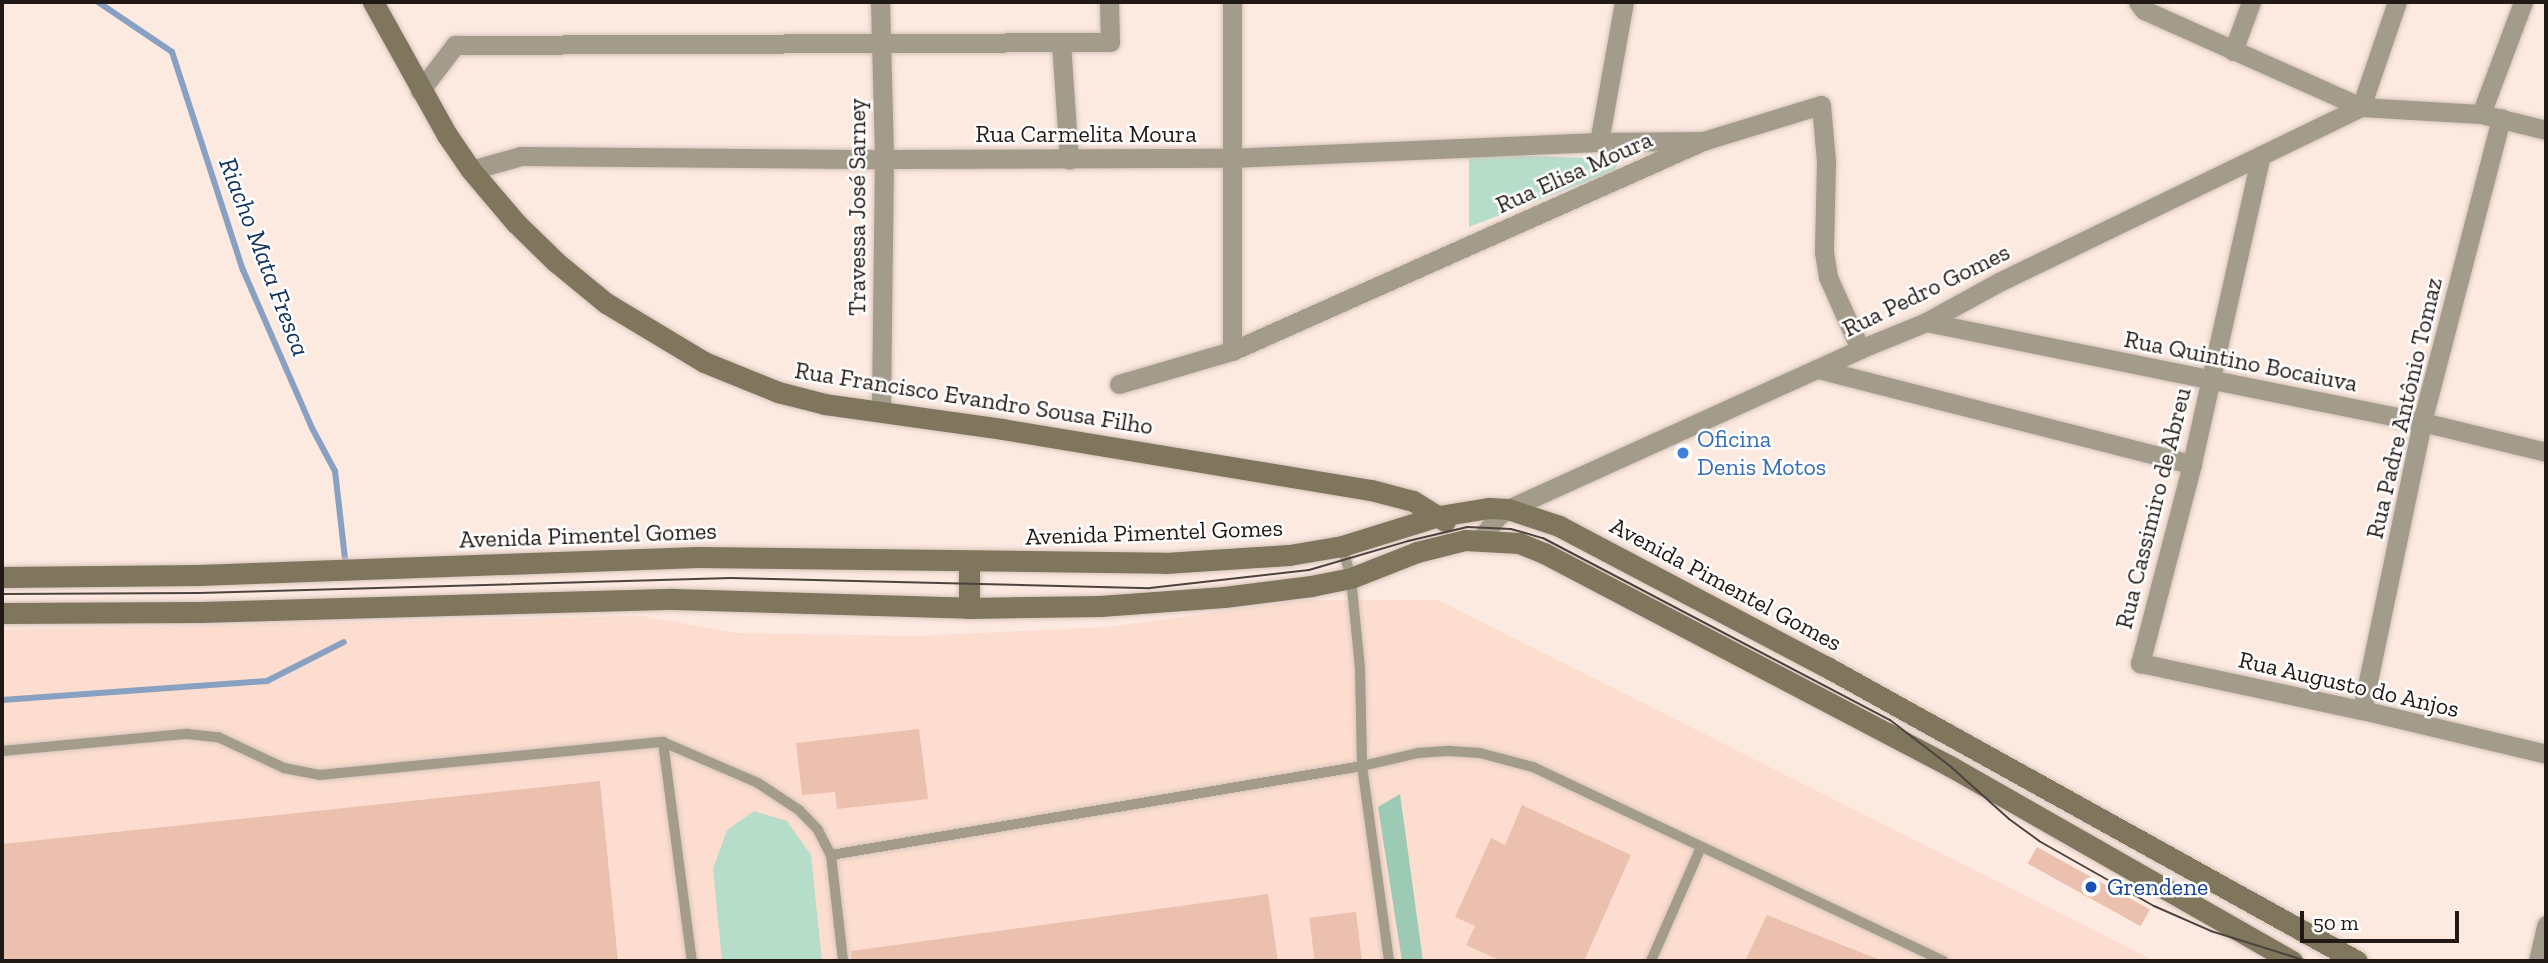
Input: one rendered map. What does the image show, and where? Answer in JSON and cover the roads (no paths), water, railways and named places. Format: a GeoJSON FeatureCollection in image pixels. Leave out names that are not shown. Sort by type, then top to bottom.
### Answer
{"type":"FeatureCollection","features":[{"type":"Feature","properties":{"kind":"main road","name":"Rua Francisco Evandro Sousa Filho"},"geometry":{"type":"LineString","coordinates":[[373,2],[420,91],[471,170],[516,223],[556,262],[606,303],[704,362],[778,392],[825,404],[1371,490],[1413,501],[1473,539]]}},
{"type":"Feature","properties":{"kind":"main road","name":"Avenida Pimentel Gomes"},"geometry":{"type":"LineString","coordinates":[[2,577],[198,575],[698,557],[1165,564],[1289,555],[1342,546],[1439,516],[1489,508],[1508,509],[1559,526],[1825,666],[2357,961]]}},
{"type":"Feature","properties":{"kind":"main road"},"geometry":{"type":"LineString","coordinates":[[2,613],[200,612],[674,599],[969,608],[1100,606],[1224,597],[1351,578],[1418,552],[1473,539],[1520,544],[1544,553],[1950,766],[2292,961]]}},
{"type":"Feature","properties":{"kind":"main road"},"geometry":{"type":"LineString","coordinates":[[969,562],[969,608]]}},
{"type":"Feature","properties":{"kind":"street","name":"Travessa José Sarney"},"geometry":{"type":"LineString","coordinates":[[880,2],[884,159],[881,411]]}},
{"type":"Feature","properties":{"kind":"street"},"geometry":{"type":"LineString","coordinates":[[420,91],[455,45],[1110,42],[1109,2]]}},
{"type":"Feature","properties":{"kind":"street"},"geometry":{"type":"LineString","coordinates":[[1232,2],[1232,351]]}},
{"type":"Feature","properties":{"kind":"street"},"geometry":{"type":"LineString","coordinates":[[1599,142],[1624,2]]}},
{"type":"Feature","properties":{"kind":"street"},"geometry":{"type":"LineString","coordinates":[[2233,51],[2251,2]]}},
{"type":"Feature","properties":{"kind":"street"},"geometry":{"type":"LineString","coordinates":[[2361,107],[2397,2]]}},
{"type":"Feature","properties":{"kind":"street"},"geometry":{"type":"LineString","coordinates":[[2481,114],[2523,2]]}},
{"type":"Feature","properties":{"kind":"street"},"geometry":{"type":"LineString","coordinates":[[2141,6],[2233,51],[2361,107],[2481,114],[2546,130]]}},
{"type":"Feature","properties":{"kind":"street"},"geometry":{"type":"LineString","coordinates":[[1061,43],[1069,160]]}},
{"type":"Feature","properties":{"kind":"street","name":"Rua Elisa Moura"},"geometry":{"type":"LineString","coordinates":[[1118,384],[1232,351],[1703,141],[1821,105],[1826,161],[1824,251],[1828,276],[1860,348]]}},
{"type":"Feature","properties":{"kind":"street","name":"Rua Pedro Gomes"},"geometry":{"type":"LineString","coordinates":[[1508,509],[1860,348],[1926,322],[1999,282],[2260,159],[2361,107]]}},
{"type":"Feature","properties":{"kind":"street","name":"Rua Padre Antônio Tomaz"},"geometry":{"type":"LineString","coordinates":[[2362,710],[2422,422],[2501,118]]}},
{"type":"Feature","properties":{"kind":"street","name":"Rua Carmelita Moura"},"geometry":{"type":"LineString","coordinates":[[471,170],[521,156],[1069,160],[1230,158],[1599,142],[1703,141]]}},
{"type":"Feature","properties":{"kind":"street","name":"Rua Cassimiro de Abreu"},"geometry":{"type":"LineString","coordinates":[[2140,663],[2192,464],[2260,159]]}},
{"type":"Feature","properties":{"kind":"street","name":"Rua Quintino Bocaiuva"},"geometry":{"type":"LineString","coordinates":[[1926,322],[2422,422],[2546,452]]}},
{"type":"Feature","properties":{"kind":"street"},"geometry":{"type":"LineString","coordinates":[[1818,369],[2192,464]]}},
{"type":"Feature","properties":{"kind":"street"},"geometry":{"type":"LineString","coordinates":[[1473,539],[1508,509]]}},
{"type":"Feature","properties":{"kind":"street","name":"Rua Augusto do Anjos"},"geometry":{"type":"LineString","coordinates":[[2140,663],[2362,710],[2546,754]]}},
{"type":"Feature","properties":{"kind":"street"},"geometry":{"type":"LineString","coordinates":[[2538,961],[2546,925]]}},
{"type":"Feature","properties":{"kind":"lane"},"geometry":{"type":"LineString","coordinates":[[1342,546],[1351,578],[1360,668],[1362,766],[1389,961]]}},
{"type":"Feature","properties":{"kind":"lane"},"geometry":{"type":"LineString","coordinates":[[2,751],[187,734],[218,737],[284,768],[319,775],[663,742],[758,783],[799,810],[818,830],[831,855],[843,961]]}},
{"type":"Feature","properties":{"kind":"lane"},"geometry":{"type":"LineString","coordinates":[[663,742],[692,961]]}},
{"type":"Feature","properties":{"kind":"lane"},"geometry":{"type":"LineString","coordinates":[[831,855],[1362,766],[1418,754],[1450,751],[1507,759],[1533,767],[1943,961]]}},
{"type":"Feature","properties":{"kind":"lane"},"geometry":{"type":"LineString","coordinates":[[1650,961],[1701,847]]}},
{"type":"Feature","properties":{"kind":"waterway","name":"Riacho Mata Fresca"},"geometry":{"type":"LineString","coordinates":[[98,2],[172,52],[243,270],[312,428],[335,471],[345,559]]}},
{"type":"Feature","properties":{"kind":"waterway","name":"Riacho Mata Fresca"},"geometry":{"type":"LineString","coordinates":[[2,700],[267,681],[344,642]]}},
{"type":"Feature","properties":{"kind":"tram line"},"geometry":{"type":"LineString","coordinates":[[2,594],[199,593],[731,578],[1150,588],[1309,570],[1467,527],[1511,529],[1543,538],[1890,720],[1950,766],[2009,819],[2039,841],[2154,906],[2211,931],[2307,961]]}},
{"type":"Feature","properties":{"kind":"place","name":"Oficina Denis Motos"},"geometry":{"type":"Point","coordinates":[1683,453]}},
{"type":"Feature","properties":{"kind":"place","name":"Grendene"},"geometry":{"type":"Point","coordinates":[2091,887]}}]}
